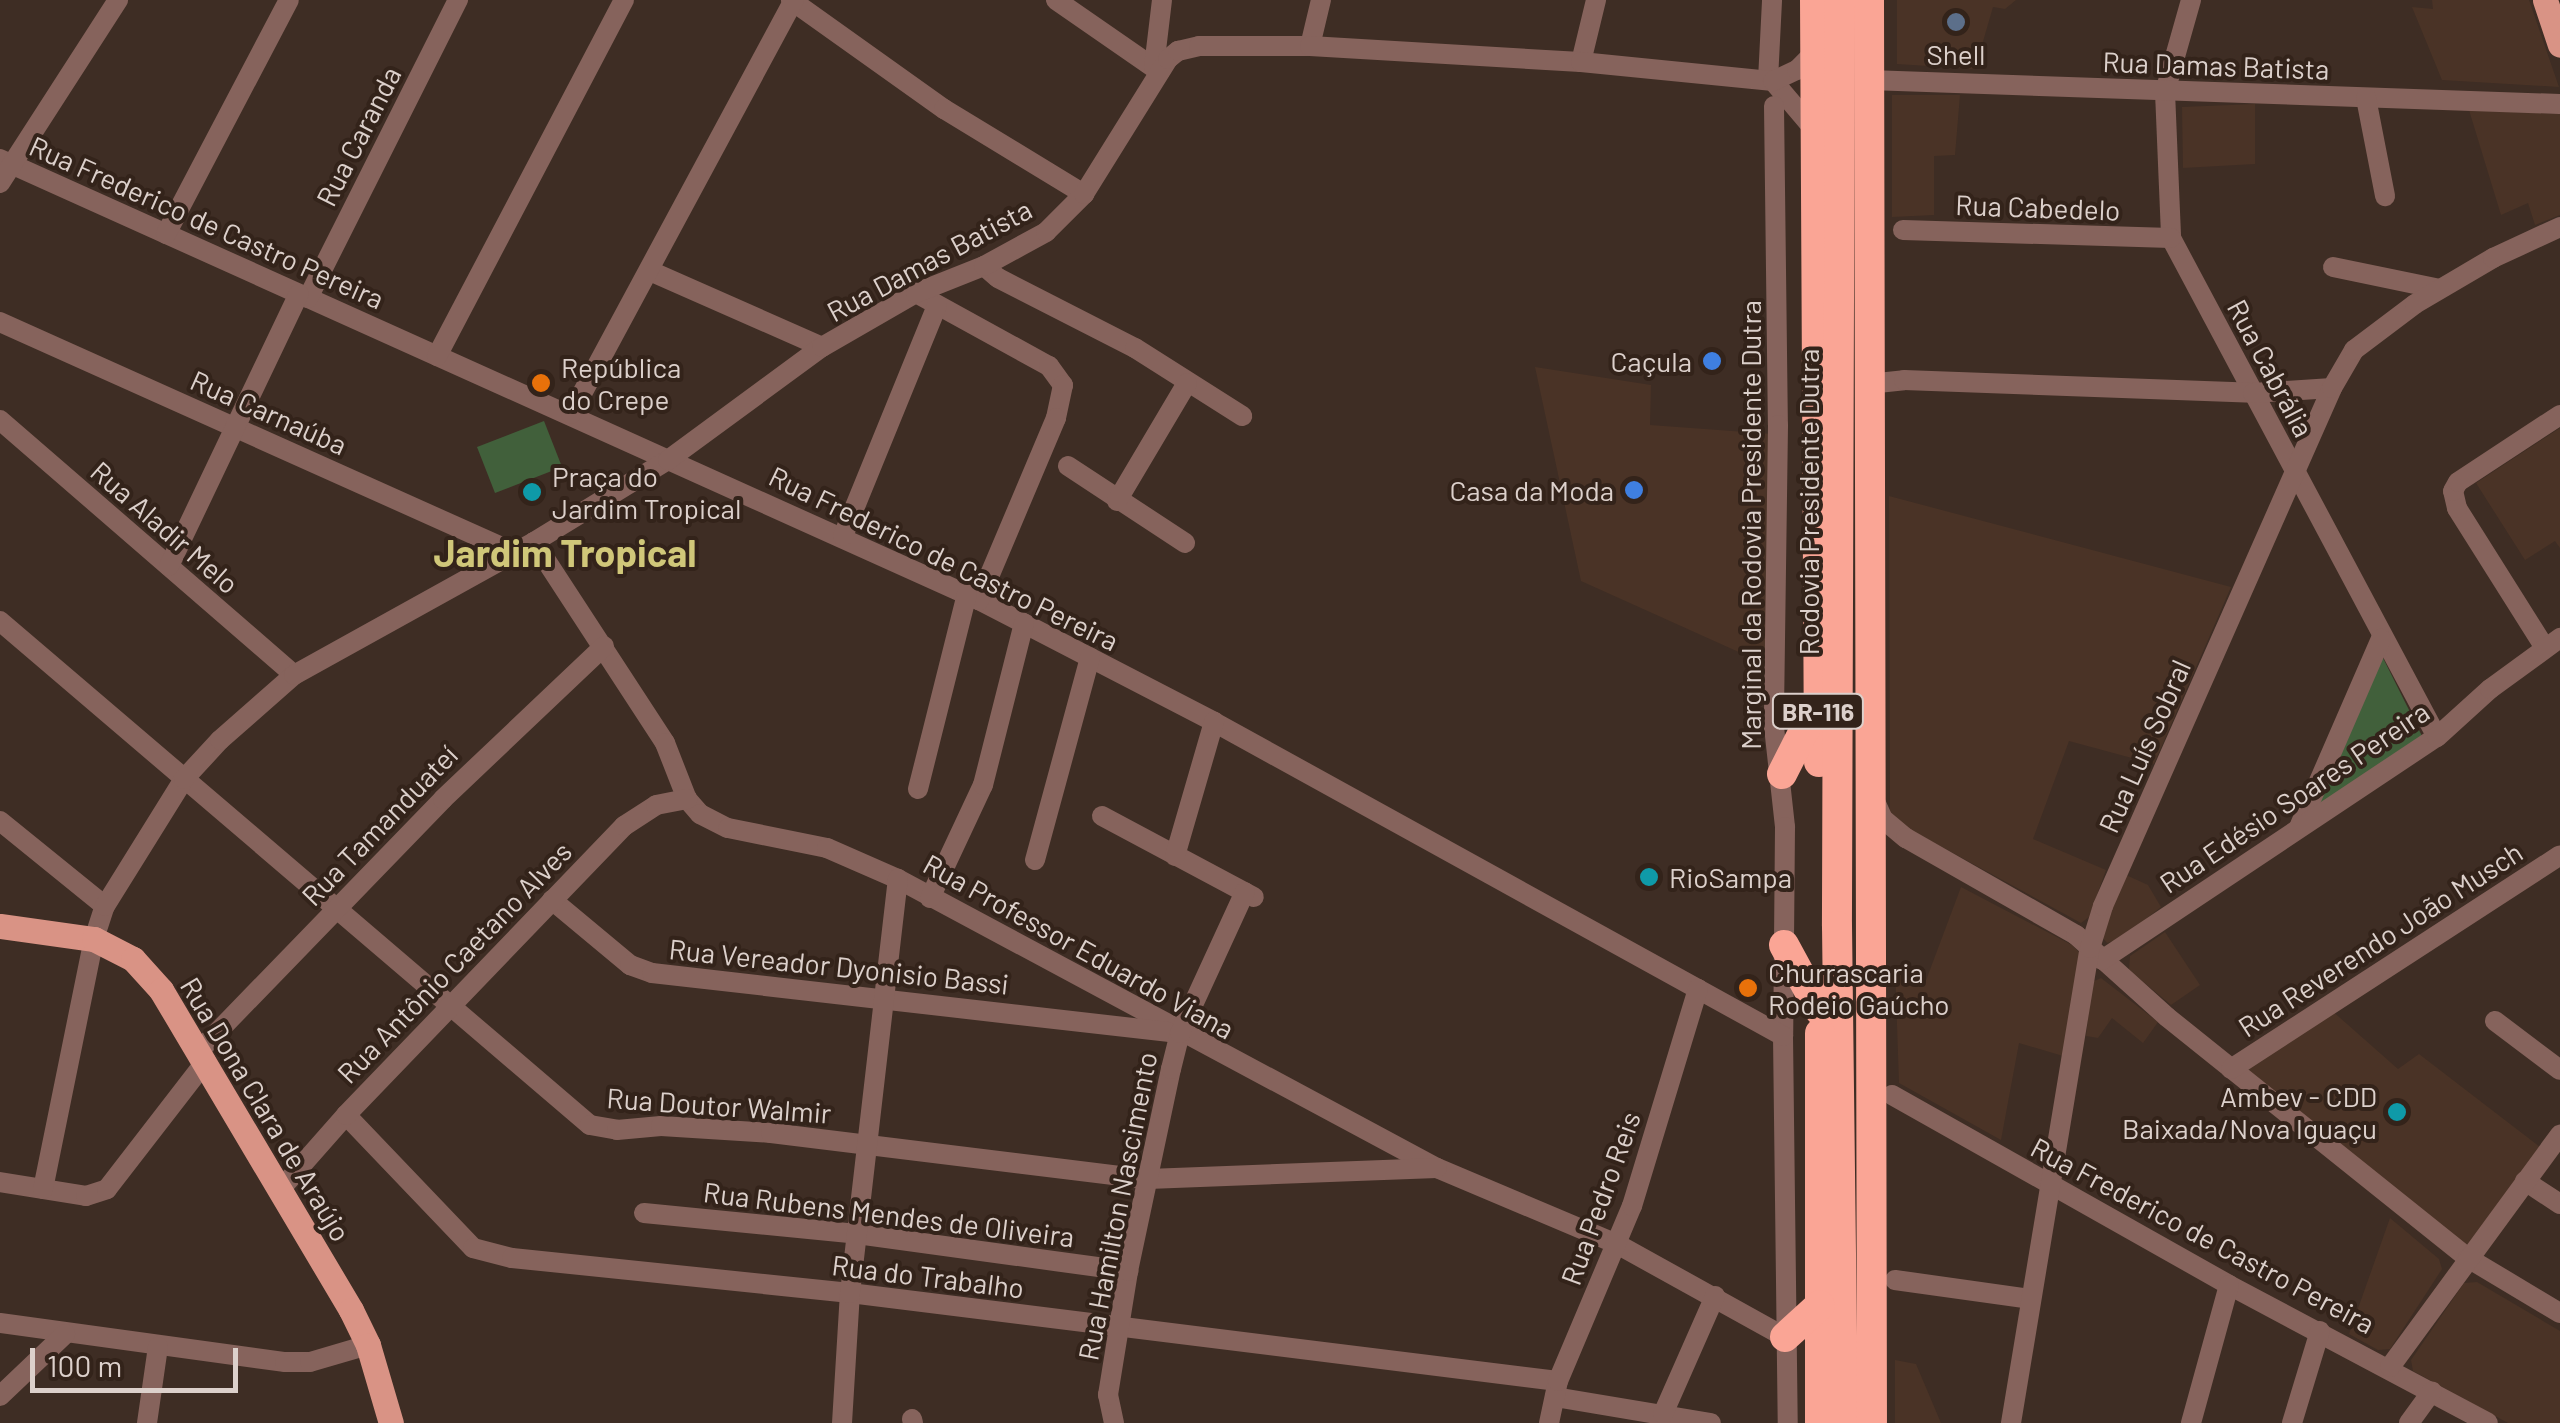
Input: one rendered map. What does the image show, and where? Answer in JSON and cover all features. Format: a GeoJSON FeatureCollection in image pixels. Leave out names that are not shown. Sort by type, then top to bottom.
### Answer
{"type":"FeatureCollection","features":[{"type":"Feature","properties":{"kind":"highway","name":"Rodovia Presidente Dutra"},"geometry":{"type":"LineString","coordinates":[[1815,0],[1820,1423]]}},
{"type":"Feature","properties":{"kind":"highway","name":"Rodovia Presidente Dutra"},"geometry":{"type":"LineString","coordinates":[[1840,0],[1837,926],[1844,1423]]}},
{"type":"Feature","properties":{"kind":"highway","name":"BR-116"},"geometry":{"type":"LineString","coordinates":[[1868,0],[1872,1423]]}},
{"type":"Feature","properties":{"kind":"highway"},"geometry":{"type":"LineString","coordinates":[[1782,774],[1818,702]]}},
{"type":"Feature","properties":{"kind":"highway"},"geometry":{"type":"LineString","coordinates":[[1784,945],[1820,1011]]}},
{"type":"Feature","properties":{"kind":"highway"},"geometry":{"type":"LineString","coordinates":[[1785,1337],[1820,1305]]}},
{"type":"Feature","properties":{"kind":"main road"},"geometry":{"type":"LineString","coordinates":[[2552,10],[2560,45]]}},
{"type":"Feature","properties":{"kind":"main road","name":"Rua Dona Clara de Araújo"},"geometry":{"type":"LineString","coordinates":[[0,926],[94,939],[133,958],[148,974],[203,1055],[368,1346],[391,1423]]}},
{"type":"Feature","properties":{"kind":"street"},"geometry":{"type":"LineString","coordinates":[[0,182],[6,161],[118,0]]}},
{"type":"Feature","properties":{"kind":"street"},"geometry":{"type":"LineString","coordinates":[[166,234],[289,0]]}},
{"type":"Feature","properties":{"kind":"street","name":"Rua Caranda"},"geometry":{"type":"LineString","coordinates":[[169,566],[303,296],[458,0]]}},
{"type":"Feature","properties":{"kind":"street"},"geometry":{"type":"LineString","coordinates":[[438,356],[624,0]]}},
{"type":"Feature","properties":{"kind":"street"},"geometry":{"type":"LineString","coordinates":[[1056,0],[1157,70]]}},
{"type":"Feature","properties":{"kind":"street"},"geometry":{"type":"LineString","coordinates":[[1157,70],[1162,0]]}},
{"type":"Feature","properties":{"kind":"street"},"geometry":{"type":"LineString","coordinates":[[1310,46],[1322,0]]}},
{"type":"Feature","properties":{"kind":"street"},"geometry":{"type":"LineString","coordinates":[[1580,62],[1596,0]]}},
{"type":"Feature","properties":{"kind":"street"},"geometry":{"type":"LineString","coordinates":[[1772,0],[1771,81],[1813,128]]}},
{"type":"Feature","properties":{"kind":"street","name":"Rua Cabrália"},"geometry":{"type":"LineString","coordinates":[[2191,0],[2165,92],[2171,238],[2381,639],[2437,737]]}},
{"type":"Feature","properties":{"kind":"street"},"geometry":{"type":"LineString","coordinates":[[571,414],[792,1],[944,109],[1084,194]]}},
{"type":"Feature","properties":{"kind":"street","name":"Rua Damas Batista"},"geometry":{"type":"LineString","coordinates":[[105,906],[184,778],[220,740],[294,676],[515,553],[668,460],[822,347],[916,293],[984,266],[1046,232],[1084,194],[1157,70],[1186,47],[1310,46],[1580,62],[1771,81]]}},
{"type":"Feature","properties":{"kind":"street"},"geometry":{"type":"LineString","coordinates":[[1771,81],[1796,70],[1816,50]]}},
{"type":"Feature","properties":{"kind":"street","name":"Rua Damas Batista"},"geometry":{"type":"LineString","coordinates":[[1869,80],[2560,104]]}},
{"type":"Feature","properties":{"kind":"street"},"geometry":{"type":"LineString","coordinates":[[2366,98],[2385,196]]}},
{"type":"Feature","properties":{"kind":"street","name":"Marginal da Rodovia Presidente Dutra"},"geometry":{"type":"LineString","coordinates":[[1774,106],[1774,727],[1782,774],[1788,1423]]}},
{"type":"Feature","properties":{"kind":"street","name":"Rua Frederico de Castro Pereira"},"geometry":{"type":"LineString","coordinates":[[6,161],[973,597],[1214,722],[1783,1036]]}},
{"type":"Feature","properties":{"kind":"street","name":"Rua Luís Sobral"},"geometry":{"type":"LineString","coordinates":[[2011,1423],[2050,1185],[2110,890],[2332,388],[2354,350],[2439,289],[2560,228]]}},
{"type":"Feature","properties":{"kind":"street","name":"Rua Cabedelo"},"geometry":{"type":"LineString","coordinates":[[1903,230],[2171,238]]}},
{"type":"Feature","properties":{"kind":"street"},"geometry":{"type":"LineString","coordinates":[[984,266],[998,278],[1117,339],[1242,416]]}},
{"type":"Feature","properties":{"kind":"street"},"geometry":{"type":"LineString","coordinates":[[2332,267],[2439,289]]}},
{"type":"Feature","properties":{"kind":"street"},"geometry":{"type":"LineString","coordinates":[[650,271],[822,347]]}},
{"type":"Feature","properties":{"kind":"street"},"geometry":{"type":"LineString","coordinates":[[916,293],[1049,366],[1063,385],[1056,418],[973,597],[918,789]]}},
{"type":"Feature","properties":{"kind":"street"},"geometry":{"type":"LineString","coordinates":[[842,536],[937,306]]}},
{"type":"Feature","properties":{"kind":"street","name":"Rua Carnaúba"},"geometry":{"type":"LineString","coordinates":[[0,322],[515,553]]}},
{"type":"Feature","properties":{"kind":"street"},"geometry":{"type":"LineString","coordinates":[[1868,384],[1904,380],[2252,394],[2332,388]]}},
{"type":"Feature","properties":{"kind":"street"},"geometry":{"type":"LineString","coordinates":[[1117,501],[1187,383]]}},
{"type":"Feature","properties":{"kind":"street"},"geometry":{"type":"LineString","coordinates":[[2552,643],[2457,508],[2453,492],[2458,482],[2560,415]]}},
{"type":"Feature","properties":{"kind":"street","name":"Rua Aladir Melo"},"geometry":{"type":"LineString","coordinates":[[0,420],[294,676]]}},
{"type":"Feature","properties":{"kind":"street"},"geometry":{"type":"LineString","coordinates":[[1068,466],[1184,543]]}},
{"type":"Feature","properties":{"kind":"street"},"geometry":{"type":"LineString","coordinates":[[534,542],[665,743],[686,798]]}},
{"type":"Feature","properties":{"kind":"street","name":"Rua Doutor Walmir"},"geometry":{"type":"LineString","coordinates":[[0,621],[590,1125],[617,1130],[661,1126],[771,1133],[1148,1180],[1437,1168]]}},
{"type":"Feature","properties":{"kind":"street"},"geometry":{"type":"LineString","coordinates":[[930,898],[984,785],[1024,624]]}},
{"type":"Feature","properties":{"kind":"street"},"geometry":{"type":"LineString","coordinates":[[2298,827],[2381,639]]}},
{"type":"Feature","properties":{"kind":"street","name":"Rua Edésio Soares Pereira"},"geometry":{"type":"LineString","coordinates":[[2096,954],[2437,737],[2473,703],[2552,643]]}},
{"type":"Feature","properties":{"kind":"street","name":"Rua Tamanduateí"},"geometry":{"type":"LineString","coordinates":[[43,1189],[86,1196],[107,1189],[203,1055],[335,910],[505,737],[604,646]]}},
{"type":"Feature","properties":{"kind":"street"},"geometry":{"type":"LineString","coordinates":[[1035,860],[1090,657]]}},
{"type":"Feature","properties":{"kind":"street"},"geometry":{"type":"LineString","coordinates":[[1102,816],[1174,856],[1214,722]]}},
{"type":"Feature","properties":{"kind":"street"},"geometry":{"type":"LineString","coordinates":[[1870,790],[1883,819],[1906,838],[2068,929],[2231,1069],[2468,1258],[2560,1314]]}},
{"type":"Feature","properties":{"kind":"street","name":"Rua Professor Eduardo Viana"},"geometry":{"type":"LineString","coordinates":[[686,798],[700,814],[728,828],[813,844],[898,879],[1437,1168]]}},
{"type":"Feature","properties":{"kind":"street","name":"Rua Antônio Caetano Alves"},"geometry":{"type":"LineString","coordinates":[[279,1191],[346,1114],[624,826],[656,805],[686,798]]}},
{"type":"Feature","properties":{"kind":"street"},"geometry":{"type":"LineString","coordinates":[[0,820],[105,906],[94,939],[43,1189],[0,1182]]}},
{"type":"Feature","properties":{"kind":"street"},"geometry":{"type":"LineString","coordinates":[[1870,893],[1882,851],[1893,841],[1906,838]]}},
{"type":"Feature","properties":{"kind":"street","name":"Rua Reverendo João Musch"},"geometry":{"type":"LineString","coordinates":[[2231,1069],[2560,855]]}},
{"type":"Feature","properties":{"kind":"street","name":"Rua Hamilton Nascimento"},"geometry":{"type":"LineString","coordinates":[[1114,1423],[1108,1395],[1128,1271],[1180,1033],[1251,895],[1174,856]]}},
{"type":"Feature","properties":{"kind":"street"},"geometry":{"type":"LineString","coordinates":[[842,1423],[850,1293],[898,879]]}},
{"type":"Feature","properties":{"kind":"street","name":"Rua Vereador Dyonisio Bassi"},"geometry":{"type":"LineString","coordinates":[[552,900],[640,970],[1180,1033]]}},
{"type":"Feature","properties":{"kind":"street","name":"Rua Pedro Reis"},"geometry":{"type":"LineString","coordinates":[[1549,1423],[1557,1389],[1617,1244],[1698,990]]}},
{"type":"Feature","properties":{"kind":"street"},"geometry":{"type":"LineString","coordinates":[[1084,1022],[1108,992]]}},
{"type":"Feature","properties":{"kind":"street"},"geometry":{"type":"LineString","coordinates":[[2495,1021],[2560,1070]]}},
{"type":"Feature","properties":{"kind":"street","name":"Rua Frederico de Castro Pereira"},"geometry":{"type":"LineString","coordinates":[[1892,1095],[2228,1284],[2488,1423]]}},
{"type":"Feature","properties":{"kind":"street","name":"Rua do Trabalho"},"geometry":{"type":"LineString","coordinates":[[346,1114],[481,1251],[559,1265],[850,1293],[1557,1389],[1711,1423]]}},
{"type":"Feature","properties":{"kind":"street"},"geometry":{"type":"LineString","coordinates":[[2390,1368],[2524,1180],[2560,1136]]}},
{"type":"Feature","properties":{"kind":"street"},"geometry":{"type":"LineString","coordinates":[[1437,1168],[1617,1244],[1785,1337]]}},
{"type":"Feature","properties":{"kind":"street"},"geometry":{"type":"LineString","coordinates":[[2524,1180],[2560,1204]]}},
{"type":"Feature","properties":{"kind":"street","name":"Rua Rubens Mendes de Oliveira"},"geometry":{"type":"LineString","coordinates":[[644,1213],[857,1234],[1128,1271]]}},
{"type":"Feature","properties":{"kind":"street"},"geometry":{"type":"LineString","coordinates":[[1896,1280],[2030,1299]]}},
{"type":"Feature","properties":{"kind":"street"},"geometry":{"type":"LineString","coordinates":[[2191,1423],[2228,1284]]}},
{"type":"Feature","properties":{"kind":"street"},"geometry":{"type":"LineString","coordinates":[[1664,1414],[1715,1296]]}},
{"type":"Feature","properties":{"kind":"street"},"geometry":{"type":"LineString","coordinates":[[0,1323],[158,1347],[310,1362],[368,1346]]}},
{"type":"Feature","properties":{"kind":"street"},"geometry":{"type":"LineString","coordinates":[[2292,1423],[2320,1331]]}},
{"type":"Feature","properties":{"kind":"street"},"geometry":{"type":"LineString","coordinates":[[0,1396],[65,1334]]}},
{"type":"Feature","properties":{"kind":"street"},"geometry":{"type":"LineString","coordinates":[[147,1423],[158,1347]]}},
{"type":"Feature","properties":{"kind":"street"},"geometry":{"type":"LineString","coordinates":[[2410,1423],[2432,1391]]}},
{"type":"Feature","properties":{"kind":"shaded area"},"geometry":{"type":"Polygon","coordinates":[[[1897,0],[2016,0],[2005,9],[1993,7],[1975,69],[1897,64],[1897,0]]]}},
{"type":"Feature","properties":{"kind":"shaded area"},"geometry":{"type":"Polygon","coordinates":[[[2432,0],[2529,0],[2559,87],[2442,80],[2412,7],[2433,9],[2432,0]]]}},
{"type":"Feature","properties":{"kind":"shaded area"},"geometry":{"type":"Polygon","coordinates":[[[1892,95],[1960,95],[1955,155],[1934,156],[1934,215],[1892,217],[1892,95]]]}},
{"type":"Feature","properties":{"kind":"shaded area"},"geometry":{"type":"Polygon","coordinates":[[[2255,104],[2255,164],[2183,168],[2182,107],[2255,104]]]}},
{"type":"Feature","properties":{"kind":"shaded area"},"geometry":{"type":"Polygon","coordinates":[[[2469,110],[2560,114],[2560,215],[2535,225],[2528,203],[2501,215],[2469,110]]]}},
{"type":"Feature","properties":{"kind":"shaded area"},"geometry":{"type":"Polygon","coordinates":[[[1535,367],[1651,385],[1650,425],[1773,434],[1772,667],[1581,581],[1535,367]]]}},
{"type":"Feature","properties":{"kind":"shaded area"},"geometry":{"type":"Polygon","coordinates":[[[2560,428],[2560,548],[2555,541],[2525,560],[2476,483],[2560,428]]]}},
{"type":"Feature","properties":{"kind":"shaded area"},"geometry":{"type":"Polygon","coordinates":[[[1889,496],[2231,587],[2154,764],[2069,741],[2033,839],[2106,870],[2089,917],[2081,923],[1898,823],[1890,811],[1889,496]]]}},
{"type":"Feature","properties":{"kind":"shaded area"},"geometry":{"type":"Polygon","coordinates":[[[2126,875],[2148,885],[2161,907],[2121,939],[2107,943],[2101,936],[2126,875]]]}},
{"type":"Feature","properties":{"kind":"shaded area"},"geometry":{"type":"Polygon","coordinates":[[[1961,887],[2072,945],[2081,954],[2063,1056],[2019,1043],[2001,1140],[1899,1083],[1895,966],[1925,983],[1961,887]]]}},
{"type":"Feature","properties":{"kind":"shaded area"},"geometry":{"type":"Polygon","coordinates":[[[2165,932],[2200,985],[2171,1005],[2129,970],[2130,956],[2165,932]]]}},
{"type":"Feature","properties":{"kind":"shaded area"},"geometry":{"type":"Polygon","coordinates":[[[2101,978],[2158,1022],[2143,1043],[2112,1018],[2098,1038],[2086,1036],[2092,982],[2101,978]]]}},
{"type":"Feature","properties":{"kind":"shaded area","name":"Ambev - CDD Baixada/Nova Iguaçu"},"geometry":{"type":"Polygon","coordinates":[[[2330,1009],[2398,1069],[2419,1054],[2540,1147],[2463,1251],[2243,1068],[2330,1009]]]}},
{"type":"Feature","properties":{"kind":"shaded area"},"geometry":{"type":"Polygon","coordinates":[[[2390,1218],[2439,1259],[2442,1269],[2390,1349],[2378,1350],[2349,1334],[2390,1218]]]}},
{"type":"Feature","properties":{"kind":"shaded area"},"geometry":{"type":"Polygon","coordinates":[[[2477,1282],[2560,1331],[2560,1423],[2508,1423],[2413,1371],[2411,1360],[2464,1283],[2477,1282]]]}},
{"type":"Feature","properties":{"kind":"shaded area"},"geometry":{"type":"Polygon","coordinates":[[[1895,1360],[1916,1364],[1941,1423],[1895,1423],[1895,1360]]]}},
{"type":"Feature","properties":{"kind":"green space"},"geometry":{"type":"Polygon","coordinates":[[[544,421],[562,467],[495,493],[477,447],[544,421]]]}},
{"type":"Feature","properties":{"kind":"green space"},"geometry":{"type":"Polygon","coordinates":[[[2381,654],[2422,736],[2312,814],[2381,654]]]}},
{"type":"Feature","properties":{"kind":"place","name":"Shell"},"geometry":{"type":"Point","coordinates":[1956,22]}},
{"type":"Feature","properties":{"kind":"place","name":"Caçula"},"geometry":{"type":"Point","coordinates":[1712,361]}},
{"type":"Feature","properties":{"kind":"place","name":"República do Crepe"},"geometry":{"type":"Point","coordinates":[541,383]}},
{"type":"Feature","properties":{"kind":"place","name":"Casa da Moda"},"geometry":{"type":"Point","coordinates":[1634,490]}},
{"type":"Feature","properties":{"kind":"place","name":"Praça do Jardim Tropical"},"geometry":{"type":"Point","coordinates":[532,492]}},
{"type":"Feature","properties":{"kind":"place","name":"RioSampa"},"geometry":{"type":"Point","coordinates":[1649,877]}},
{"type":"Feature","properties":{"kind":"place","name":"Churrascaria Rodeio Gaúcho"},"geometry":{"type":"Point","coordinates":[1748,988]}},
{"type":"Feature","properties":{"kind":"place","name":"Ambev - CDD Baixada/Nova Iguaçu"},"geometry":{"type":"Point","coordinates":[2397,1112]}},
{"type":"Feature","properties":{"kind":"district","name":"Jardim Tropical"},"geometry":{"type":"Point","coordinates":[565,553]}}]}
